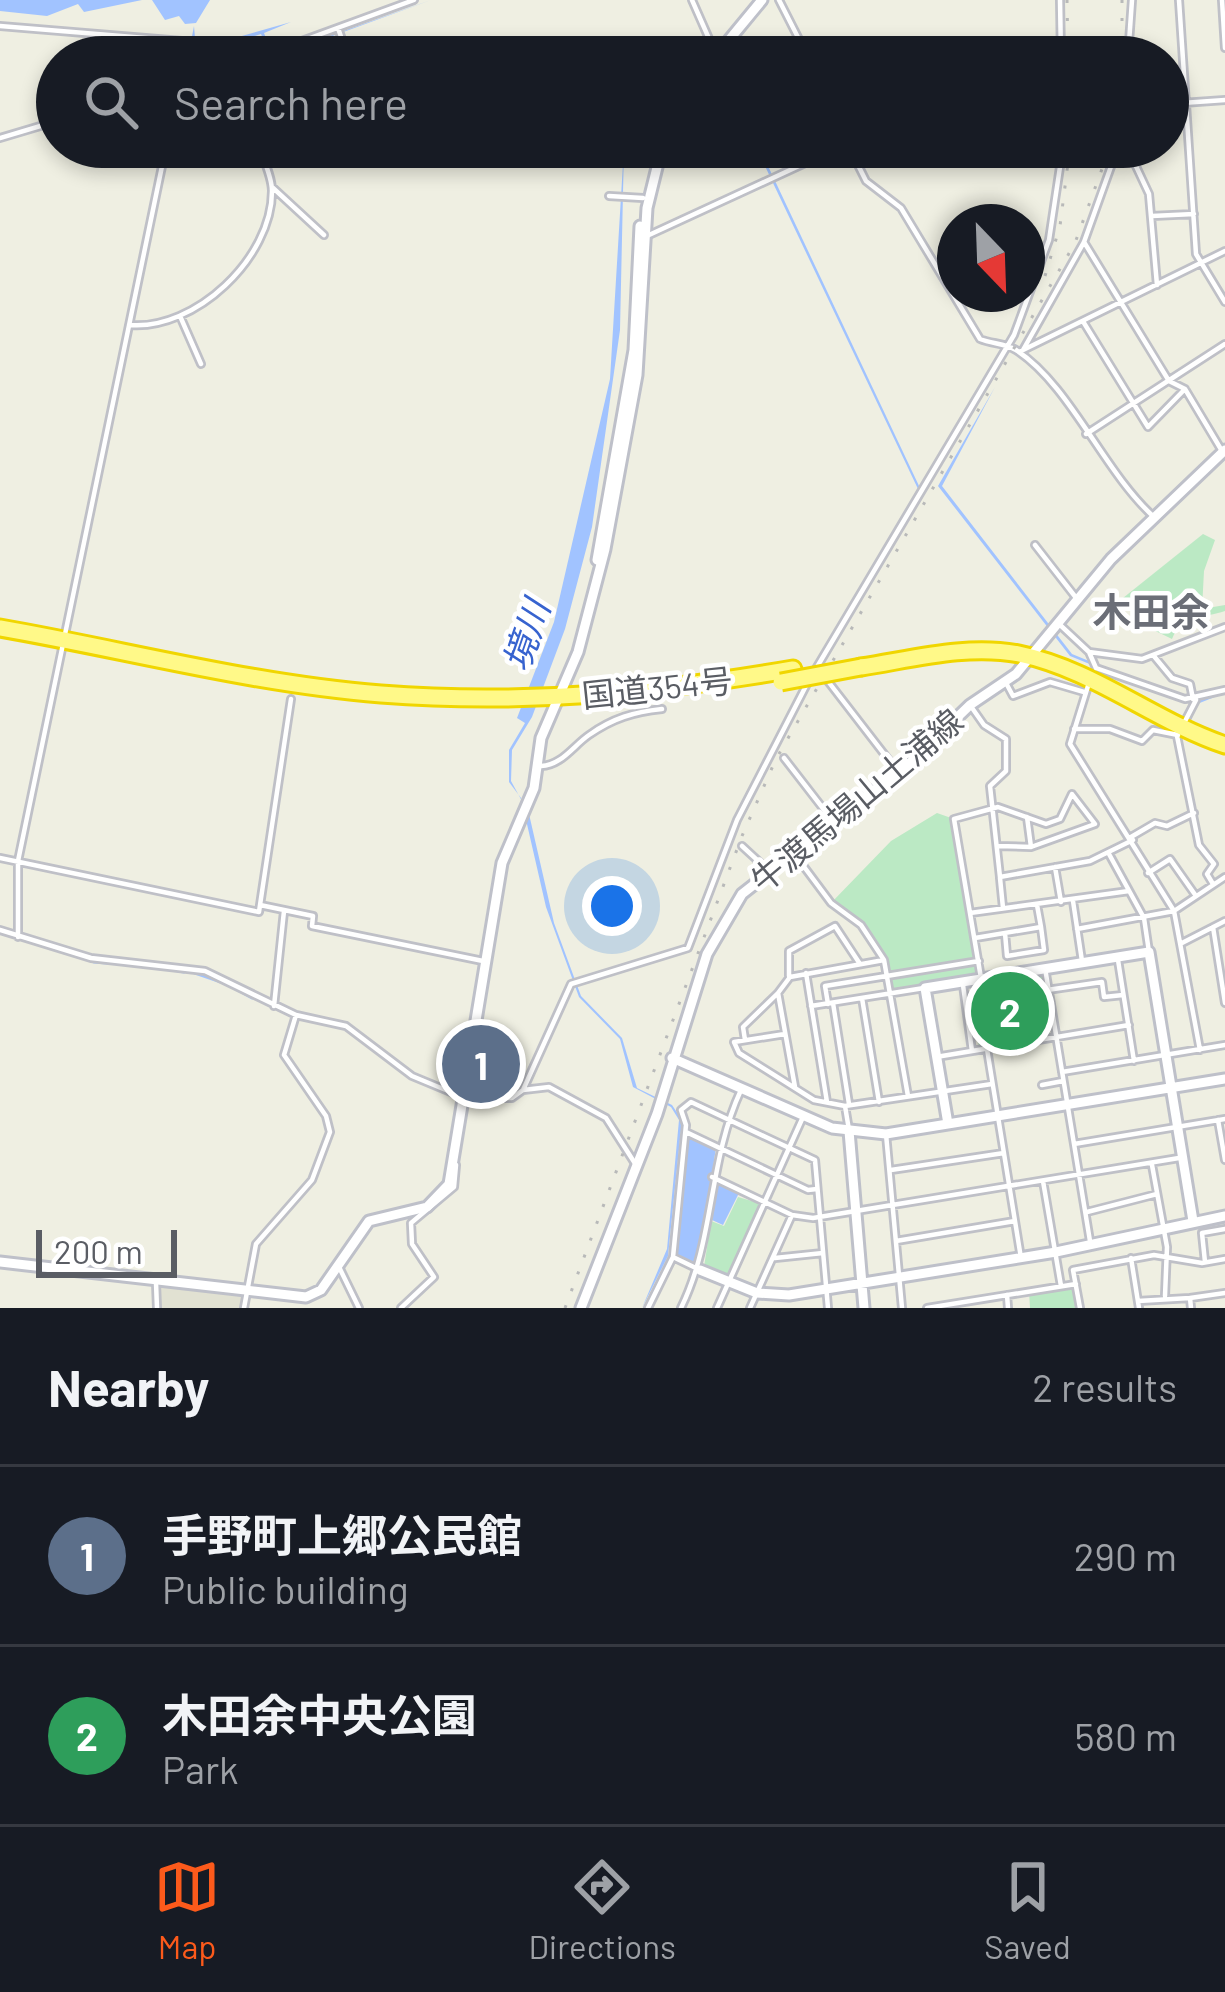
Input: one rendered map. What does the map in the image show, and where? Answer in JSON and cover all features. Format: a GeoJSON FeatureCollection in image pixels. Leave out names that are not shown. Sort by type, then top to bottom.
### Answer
{"type":"FeatureCollection","features":[{"type":"Feature","properties":{"kind":"highway","name":"国道354号"},"geometry":{"type":"LineString","coordinates":[[0,632],[338,696],[521,702],[659,698],[863,662],[964,651],[1034,654],[1181,728],[1225,741]]}},
{"type":"Feature","properties":{"kind":"street"},"geometry":{"type":"LineString","coordinates":[[316,36],[414,0]]}},
{"type":"Feature","properties":{"kind":"street"},"geometry":{"type":"LineString","coordinates":[[692,0],[705,36]]}},
{"type":"Feature","properties":{"kind":"street"},"geometry":{"type":"LineString","coordinates":[[727,36],[758,0]]}},
{"type":"Feature","properties":{"kind":"street"},"geometry":{"type":"LineString","coordinates":[[779,0],[797,36]]}},
{"type":"Feature","properties":{"kind":"street"},"geometry":{"type":"LineString","coordinates":[[1060,0],[1061,36]]}},
{"type":"Feature","properties":{"kind":"street"},"geometry":{"type":"LineString","coordinates":[[1129,36],[1132,0]]}},
{"type":"Feature","properties":{"kind":"street"},"geometry":{"type":"LineString","coordinates":[[1179,0],[1181,36]]}},
{"type":"Feature","properties":{"kind":"street"},"geometry":{"type":"LineString","coordinates":[[1222,0],[1225,48]]}},
{"type":"Feature","properties":{"kind":"street"},"geometry":{"type":"LineString","coordinates":[[0,26],[121,36]]}},
{"type":"Feature","properties":{"kind":"street"},"geometry":{"type":"LineString","coordinates":[[338,28],[341,36]]}},
{"type":"Feature","properties":{"kind":"street"},"geometry":{"type":"LineString","coordinates":[[1189,103],[1225,100]]}},
{"type":"Feature","properties":{"kind":"street"},"geometry":{"type":"LineString","coordinates":[[0,139],[36,128]]}},
{"type":"Feature","properties":{"kind":"street"},"geometry":{"type":"LineString","coordinates":[[1189,140],[1199,264],[1225,302]]}},
{"type":"Feature","properties":{"kind":"street"},"geometry":{"type":"LineString","coordinates":[[18,938],[18,861],[162,168]]}},
{"type":"Feature","properties":{"kind":"street"},"geometry":{"type":"LineString","coordinates":[[266,168],[272,187],[324,235]]}},
{"type":"Feature","properties":{"kind":"street"},"geometry":{"type":"LineString","coordinates":[[642,238],[639,198],[651,168]]}},
{"type":"Feature","properties":{"kind":"street"},"geometry":{"type":"LineString","coordinates":[[401,1308],[434,1277],[412,1244],[411,1223],[454,1187],[502,863],[525,806],[550,701],[595,574],[636,330],[642,238],[655,168]]}},
{"type":"Feature","properties":{"kind":"street"},"geometry":{"type":"LineString","coordinates":[[642,238],[794,168]]}},
{"type":"Feature","properties":{"kind":"street"},"geometry":{"type":"LineString","coordinates":[[860,168],[866,181],[902,208],[978,336],[1021,351],[1132,497],[1154,518]]}},
{"type":"Feature","properties":{"kind":"street"},"geometry":{"type":"LineString","coordinates":[[524,1090],[574,983],[688,948],[777,733],[1007,346],[1049,240],[1060,168]]}},
{"type":"Feature","properties":{"kind":"street"},"geometry":{"type":"LineString","coordinates":[[1021,351],[1084,242],[1110,168]]}},
{"type":"Feature","properties":{"kind":"street"},"geometry":{"type":"LineString","coordinates":[[1137,168],[1149,194],[1157,285]]}},
{"type":"Feature","properties":{"kind":"street"},"geometry":{"type":"LineString","coordinates":[[129,325],[180,316],[229,280],[255,251],[272,187]]}},
{"type":"Feature","properties":{"kind":"street"},"geometry":{"type":"LineString","coordinates":[[610,196],[639,198]]}},
{"type":"Feature","properties":{"kind":"street"},"geometry":{"type":"LineString","coordinates":[[1150,216],[1195,214]]}},
{"type":"Feature","properties":{"kind":"street"},"geometry":{"type":"LineString","coordinates":[[1084,242],[1169,381],[1185,389],[1224,451]]}},
{"type":"Feature","properties":{"kind":"street"},"geometry":{"type":"LineString","coordinates":[[1021,351],[1225,250]]}},
{"type":"Feature","properties":{"kind":"street"},"geometry":{"type":"LineString","coordinates":[[180,316],[201,364]]}},
{"type":"Feature","properties":{"kind":"street"},"geometry":{"type":"LineString","coordinates":[[1083,322],[1148,427],[1185,389]]}},
{"type":"Feature","properties":{"kind":"street"},"geometry":{"type":"LineString","coordinates":[[1086,434],[1225,344]]}},
{"type":"Feature","properties":{"kind":"street","name":"牛渡馬場山土浦線"},"geometry":{"type":"LineString","coordinates":[[581,1308],[638,1167],[716,934],[748,888],[898,772],[970,705],[1006,682],[1077,599],[1224,451]]}},
{"type":"Feature","properties":{"kind":"street"},"geometry":{"type":"LineString","coordinates":[[1035,544],[1077,599]]}},
{"type":"Feature","properties":{"kind":"street"},"geometry":{"type":"LineString","coordinates":[[1058,623],[1089,652],[1130,660],[1153,656],[1225,627]]}},
{"type":"Feature","properties":{"kind":"street"},"geometry":{"type":"LineString","coordinates":[[1089,652],[1091,679],[1074,729],[1073,751],[1174,911],[1200,1050]]}},
{"type":"Feature","properties":{"kind":"street"},"geometry":{"type":"LineString","coordinates":[[1153,656],[1172,678],[1190,684],[1194,700],[1181,728],[1199,845],[1214,864],[1207,874],[1213,884]]}},
{"type":"Feature","properties":{"kind":"street"},"geometry":{"type":"LineString","coordinates":[[1006,682],[1012,696],[1050,682],[1091,679],[1194,700],[1225,690]]}},
{"type":"Feature","properties":{"kind":"street"},"geometry":{"type":"LineString","coordinates":[[827,680],[898,772]]}},
{"type":"Feature","properties":{"kind":"street"},"geometry":{"type":"LineString","coordinates":[[0,858],[259,912],[291,699]]}},
{"type":"Feature","properties":{"kind":"street"},"geometry":{"type":"LineString","coordinates":[[970,705],[984,725],[1006,740],[1006,771],[990,786],[988,806],[1003,908]]}},
{"type":"Feature","properties":{"kind":"street"},"geometry":{"type":"LineString","coordinates":[[537,766],[555,765],[622,716],[662,709]]}},
{"type":"Feature","properties":{"kind":"street"},"geometry":{"type":"LineString","coordinates":[[1074,729],[1110,729],[1142,741],[1154,730],[1181,728]]}},
{"type":"Feature","properties":{"kind":"street"},"geometry":{"type":"LineString","coordinates":[[784,758],[832,820]]}},
{"type":"Feature","properties":{"kind":"street"},"geometry":{"type":"LineString","coordinates":[[982,978],[954,819],[988,806],[1046,824],[1060,818],[1072,794],[1095,824],[1030,847],[997,847]]}},
{"type":"Feature","properties":{"kind":"street"},"geometry":{"type":"LineString","coordinates":[[1000,877],[1109,854],[1155,823],[1167,826],[1194,813]]}},
{"type":"Feature","properties":{"kind":"street"},"geometry":{"type":"LineString","coordinates":[[1028,816],[1030,847]]}},
{"type":"Feature","properties":{"kind":"street"},"geometry":{"type":"LineString","coordinates":[[742,846],[768,870]]}},
{"type":"Feature","properties":{"kind":"street"},"geometry":{"type":"LineString","coordinates":[[792,851],[831,902],[861,925],[884,960],[908,1097]]}},
{"type":"Feature","properties":{"kind":"street"},"geometry":{"type":"LineString","coordinates":[[1109,854],[1144,918],[1193,1221]]}},
{"type":"Feature","properties":{"kind":"street"},"geometry":{"type":"LineString","coordinates":[[1147,873],[1170,859],[1196,896]]}},
{"type":"Feature","properties":{"kind":"street"},"geometry":{"type":"LineString","coordinates":[[1055,866],[1061,902]]}},
{"type":"Feature","properties":{"kind":"street"},"geometry":{"type":"LineString","coordinates":[[1077,929],[1174,911],[1225,877]]}},
{"type":"Feature","properties":{"kind":"street"},"geometry":{"type":"LineString","coordinates":[[970,913],[1129,891]]}},
{"type":"Feature","properties":{"kind":"street"},"geometry":{"type":"LineString","coordinates":[[1073,901],[1082,962]]}},
{"type":"Feature","properties":{"kind":"street"},"geometry":{"type":"LineString","coordinates":[[260,905],[313,916],[312,926],[486,962]]}},
{"type":"Feature","properties":{"kind":"street"},"geometry":{"type":"LineString","coordinates":[[1005,933],[1007,956],[1044,950],[1037,905]]}},
{"type":"Feature","properties":{"kind":"street"},"geometry":{"type":"LineString","coordinates":[[274,1006],[284,910]]}},
{"type":"Feature","properties":{"kind":"street"},"geometry":{"type":"LineString","coordinates":[[1182,943],[1225,921]]}},
{"type":"Feature","properties":{"kind":"street"},"geometry":{"type":"LineString","coordinates":[[790,977],[785,971],[789,951],[835,926],[860,964]]}},
{"type":"Feature","properties":{"kind":"street"},"geometry":{"type":"LineString","coordinates":[[975,938],[1041,927]]}},
{"type":"Feature","properties":{"kind":"street"},"geometry":{"type":"LineString","coordinates":[[1213,927],[1225,1004]]}},
{"type":"Feature","properties":{"kind":"street"},"geometry":{"type":"LineString","coordinates":[[0,941],[1,931],[91,958],[206,971],[296,1015],[346,1027],[396,1066],[465,1098],[512,1098],[524,1090],[549,1087],[607,1118],[638,1167]]}},
{"type":"Feature","properties":{"kind":"street"},"geometry":{"type":"LineString","coordinates":[[812,1006],[1149,952]]}},
{"type":"Feature","properties":{"kind":"street"},"geometry":{"type":"LineString","coordinates":[[1118,957],[1134,1061]]}},
{"type":"Feature","properties":{"kind":"street"},"geometry":{"type":"LineString","coordinates":[[745,1040],[743,1027],[790,977],[884,960]]}},
{"type":"Feature","properties":{"kind":"street"},"geometry":{"type":"LineString","coordinates":[[864,1308],[848,1106],[825,986],[979,961]]}},
{"type":"Feature","properties":{"kind":"street"},"geometry":{"type":"LineString","coordinates":[[1045,968],[1090,1244]]}},
{"type":"Feature","properties":{"kind":"street"},"geometry":{"type":"LineString","coordinates":[[806,973],[827,1102]]}},
{"type":"Feature","properties":{"kind":"street"},"geometry":{"type":"LineString","coordinates":[[963,981],[972,1051]]}},
{"type":"Feature","properties":{"kind":"street"},"geometry":{"type":"LineString","coordinates":[[1047,990],[1102,982],[1104,998],[1124,995]]}},
{"type":"Feature","properties":{"kind":"street"},"geometry":{"type":"LineString","coordinates":[[925,988],[948,1124]]}},
{"type":"Feature","properties":{"kind":"street"},"geometry":{"type":"LineString","coordinates":[[778,993],[796,1088]]}},
{"type":"Feature","properties":{"kind":"street"},"geometry":{"type":"LineString","coordinates":[[862,998],[879,1102]]}},
{"type":"Feature","properties":{"kind":"street"},"geometry":{"type":"LineString","coordinates":[[244,1308],[256,1244],[312,1180],[330,1132],[326,1116],[284,1055],[296,1015]]}},
{"type":"Feature","properties":{"kind":"street"},"geometry":{"type":"LineString","coordinates":[[936,1057],[1129,1025]]}},
{"type":"Feature","properties":{"kind":"street"},"geometry":{"type":"LineString","coordinates":[[785,1034],[734,1042],[739,1053],[827,1102],[848,1106],[992,1084]]}},
{"type":"Feature","properties":{"kind":"street"},"geometry":{"type":"LineString","coordinates":[[1062,1072],[1225,1046]]}},
{"type":"Feature","properties":{"kind":"street"},"geometry":{"type":"LineString","coordinates":[[986,1049],[1021,1258]]}},
{"type":"Feature","properties":{"kind":"street"},"geometry":{"type":"LineString","coordinates":[[672,1058],[803,1118],[849,1131],[886,1134],[1225,1079]]}},
{"type":"Feature","properties":{"kind":"street"},"geometry":{"type":"LineString","coordinates":[[1042,1085],[1064,1082]]}},
{"type":"Feature","properties":{"kind":"street"},"geometry":{"type":"LineString","coordinates":[[682,1308],[700,1270],[717,1147],[742,1088]]}},
{"type":"Feature","properties":{"kind":"street"},"geometry":{"type":"LineString","coordinates":[[648,1308],[673,1257],[686,1132],[681,1110],[691,1102],[815,1160],[828,1308]]}},
{"type":"Feature","properties":{"kind":"street"},"geometry":{"type":"LineString","coordinates":[[717,1308],[803,1118]]}},
{"type":"Feature","properties":{"kind":"street"},"geometry":{"type":"LineString","coordinates":[[1074,1144],[1222,1120],[1225,1160]]}},
{"type":"Feature","properties":{"kind":"street"},"geometry":{"type":"LineString","coordinates":[[686,1132],[808,1190],[818,1189]]}},
{"type":"Feature","properties":{"kind":"street"},"geometry":{"type":"LineString","coordinates":[[886,1134],[902,1308]]}},
{"type":"Feature","properties":{"kind":"street"},"geometry":{"type":"LineString","coordinates":[[891,1169],[1004,1153]]}},
{"type":"Feature","properties":{"kind":"street"},"geometry":{"type":"LineString","coordinates":[[712,1177],[792,1215],[820,1218],[1183,1157]]}},
{"type":"Feature","properties":{"kind":"street"},"geometry":{"type":"LineString","coordinates":[[1152,1163],[1167,1259],[1165,1296]]}},
{"type":"Feature","properties":{"kind":"street"},"geometry":{"type":"LineString","coordinates":[[0,1262],[246,1289],[285,1302],[317,1293],[369,1221],[421,1210],[435,1201],[449,1184],[455,1164]]}},
{"type":"Feature","properties":{"kind":"street"},"geometry":{"type":"LineString","coordinates":[[1043,1181],[1060,1286]]}},
{"type":"Feature","properties":{"kind":"street"},"geometry":{"type":"LineString","coordinates":[[1085,1212],[1156,1194]]}},
{"type":"Feature","properties":{"kind":"street"},"geometry":{"type":"LineString","coordinates":[[750,1308],[792,1215]]}},
{"type":"Feature","properties":{"kind":"street"},"geometry":{"type":"LineString","coordinates":[[673,1257],[757,1293],[789,1295],[1056,1252],[1225,1216]]}},
{"type":"Feature","properties":{"kind":"street"},"geometry":{"type":"LineString","coordinates":[[896,1240],[1015,1221]]}},
{"type":"Feature","properties":{"kind":"street"},"geometry":{"type":"LineString","coordinates":[[1204,1262],[1202,1233],[1225,1229]]}},
{"type":"Feature","properties":{"kind":"street"},"geometry":{"type":"LineString","coordinates":[[773,1258],[823,1252]]}},
{"type":"Feature","properties":{"kind":"street"},"geometry":{"type":"LineString","coordinates":[[1131,1258],[1139,1304],[1165,1296],[1225,1293]]}},
{"type":"Feature","properties":{"kind":"street"},"geometry":{"type":"LineString","coordinates":[[1080,1308],[1073,1270],[1131,1258],[1225,1259]]}},
{"type":"Feature","properties":{"kind":"street"},"geometry":{"type":"LineString","coordinates":[[338,1264],[359,1308]]}},
{"type":"Feature","properties":{"kind":"street"},"geometry":{"type":"LineString","coordinates":[[157,1277],[157,1308]]}},
{"type":"Feature","properties":{"kind":"street"},"geometry":{"type":"LineString","coordinates":[[927,1308],[1076,1284]]}},
{"type":"Feature","properties":{"kind":"street"},"geometry":{"type":"LineString","coordinates":[[783,1308],[789,1295]]}},
{"type":"Feature","properties":{"kind":"street"},"geometry":{"type":"LineString","coordinates":[[1006,1295],[1009,1308]]}},
{"type":"Feature","properties":{"kind":"street"},"geometry":{"type":"LineString","coordinates":[[1190,1298],[1191,1308]]}},
{"type":"Feature","properties":{"kind":"shaded area"},"geometry":{"type":"Polygon","coordinates":[[[158,1282],[243,1294],[242,1308],[158,1308],[158,1282]]]}},
{"type":"Feature","properties":{"kind":"green space"},"geometry":{"type":"Polygon","coordinates":[[[1203,534],[1215,540],[1204,571],[1202,609],[1225,605],[1225,611],[1187,622],[1172,639],[1141,624],[1123,598],[1203,534]]]}},
{"type":"Feature","properties":{"kind":"green space"},"geometry":{"type":"Polygon","coordinates":[[[937,813],[954,819],[981,978],[892,993],[871,941],[831,903],[891,841],[937,813]]]}},
{"type":"Feature","properties":{"kind":"green space"},"geometry":{"type":"Polygon","coordinates":[[[1043,976],[1050,1036],[979,1048],[971,984],[1043,976]]]}},
{"type":"Feature","properties":{"kind":"green space"},"geometry":{"type":"Polygon","coordinates":[[[738,1197],[762,1204],[728,1279],[704,1267],[711,1221],[724,1226],[738,1197]]]}},
{"type":"Feature","properties":{"kind":"green space"},"geometry":{"type":"Polygon","coordinates":[[[1076,1284],[1080,1308],[1030,1308],[1029,1291],[1076,1284]]]}},
{"type":"Feature","properties":{"kind":"water"},"geometry":{"type":"Polygon","coordinates":[[[0,0],[142,0],[84,12],[78,4],[47,16],[0,11],[0,0]]]}},
{"type":"Feature","properties":{"kind":"water"},"geometry":{"type":"Polygon","coordinates":[[[152,0],[210,0],[196,23],[185,24],[179,16],[165,20],[152,0]]]}},
{"type":"Feature","properties":{"kind":"water"},"geometry":{"type":"Polygon","coordinates":[[[291,22],[264,33],[242,36],[291,22]]]}},
{"type":"Feature","properties":{"kind":"water"},"geometry":{"type":"Polygon","coordinates":[[[624,168],[620,330],[592,527],[565,629],[532,717],[512,750],[511,781],[518,794],[509,782],[509,750],[525,723],[517,718],[554,622],[610,379],[624,168]]]}},
{"type":"Feature","properties":{"kind":"water"},"geometry":{"type":"Polygon","coordinates":[[[766,168],[769,168],[918,489],[766,168]]]}},
{"type":"Feature","properties":{"kind":"water"},"geometry":{"type":"Polygon","coordinates":[[[995,387],[942,486],[1072,654],[1184,700],[1225,693],[1197,704],[1183,702],[1070,656],[938,486],[995,387]]]}},
{"type":"Feature","properties":{"kind":"water"},"geometry":{"type":"Polygon","coordinates":[[[522,800],[554,923],[581,996],[622,1038],[637,1088],[672,1105],[682,1120],[668,1256],[642,1308],[667,1249],[679,1120],[671,1107],[633,1087],[620,1039],[579,997],[546,907],[522,800]]]}},
{"type":"Feature","properties":{"kind":"water"},"geometry":{"type":"Polygon","coordinates":[[[686,1133],[716,1147],[699,1268],[674,1257],[686,1133]]]}},
{"type":"Feature","properties":{"kind":"water"},"geometry":{"type":"Polygon","coordinates":[[[713,1178],[741,1189],[723,1225],[712,1220],[713,1178]]]}},
{"type":"Feature","properties":{"kind":"waterway"},"geometry":{"type":"LineString","coordinates":[[94,962],[121,964]]}},
{"type":"Feature","properties":{"kind":"waterway"},"geometry":{"type":"LineString","coordinates":[[125,964],[129,965]]}},
{"type":"Feature","properties":{"kind":"waterway"},"geometry":{"type":"LineString","coordinates":[[141,966],[159,968]]}},
{"type":"Feature","properties":{"kind":"waterway"},"geometry":{"type":"LineString","coordinates":[[162,969],[174,970]]}},
{"type":"Feature","properties":{"kind":"waterway"},"geometry":{"type":"LineString","coordinates":[[178,971],[184,972]]}},
{"type":"Feature","properties":{"kind":"waterway"},"geometry":{"type":"LineString","coordinates":[[195,973],[224,983]]}},
{"type":"Feature","properties":{"kind":"waterway"},"geometry":{"type":"LineString","coordinates":[[227,984],[252,998]]}},
{"type":"Feature","properties":{"kind":"railway"},"geometry":{"type":"LineString","coordinates":[[1067,0],[1068,36]]}},
{"type":"Feature","properties":{"kind":"railway"},"geometry":{"type":"LineString","coordinates":[[1122,0],[1122,36]]}},
{"type":"Feature","properties":{"kind":"railway"},"geometry":{"type":"LineString","coordinates":[[1045,276],[1060,226],[1067,168]]}},
{"type":"Feature","properties":{"kind":"railway"},"geometry":{"type":"LineString","coordinates":[[565,1308],[742,836],[776,759],[1075,243],[1102,168]]}},
{"type":"Feature","properties":{"kind":"place","name":"木田余中央公園"},"geometry":{"type":"Point","coordinates":[1010,1011]}},
{"type":"Feature","properties":{"kind":"place","name":"手野町上郷公民館"},"geometry":{"type":"Point","coordinates":[481,1064]}},
{"type":"Feature","properties":{"kind":"district","name":"木田余"},"geometry":{"type":"Point","coordinates":[1151,610]}},
{"type":"Feature","properties":{"kind":"water label","name":"境川"},"geometry":{"type":"Point","coordinates":[525,635]}}]}
